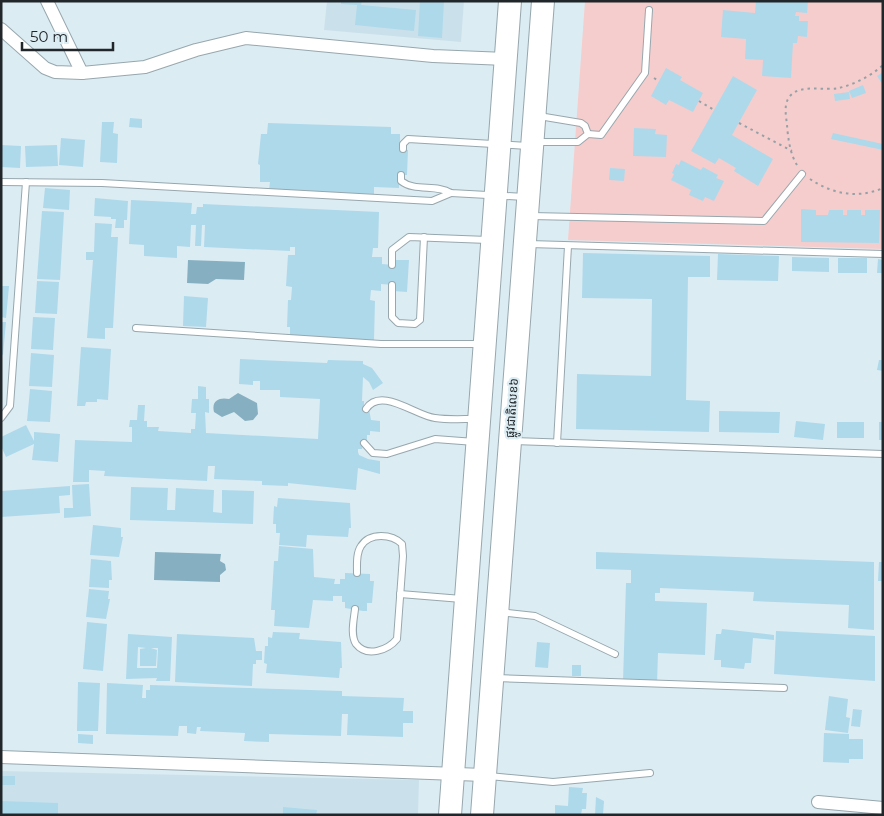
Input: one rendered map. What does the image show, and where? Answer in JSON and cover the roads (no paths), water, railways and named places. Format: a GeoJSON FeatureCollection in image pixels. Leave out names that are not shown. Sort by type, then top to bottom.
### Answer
{"type":"FeatureCollection","features":[{"type":"Feature","properties":{"kind":"highway"},"geometry":{"type":"LineString","coordinates":[[450,815],[510,1]]}},
{"type":"Feature","properties":{"kind":"highway","name":"ផ្លូវជាតិលេខ៦"},"geometry":{"type":"LineString","coordinates":[[482,815],[543,1]]}},
{"type":"Feature","properties":{"kind":"street"},"geometry":{"type":"LineString","coordinates":[[47,1],[82,73]]}},
{"type":"Feature","properties":{"kind":"street"},"geometry":{"type":"LineString","coordinates":[[1,29],[45,68],[54,72],[82,73],[145,67],[196,50],[246,38],[434,56],[506,59]]}},
{"type":"Feature","properties":{"kind":"street"},"geometry":{"type":"LineString","coordinates":[[1,757],[453,772],[484,775]]}},
{"type":"Feature","properties":{"kind":"street"},"geometry":{"type":"LineString","coordinates":[[818,802],[883,808]]}},
{"type":"Feature","properties":{"kind":"lane"},"geometry":{"type":"LineString","coordinates":[[403,149],[403,144],[408,139],[532,147],[542,142],[578,142],[588,134],[601,135],[645,73],[649,10]]}},
{"type":"Feature","properties":{"kind":"lane"},"geometry":{"type":"LineString","coordinates":[[535,110],[545,117],[581,123],[586,126],[588,134]]}},
{"type":"Feature","properties":{"kind":"lane"},"geometry":{"type":"LineString","coordinates":[[401,175],[401,181],[406,185],[440,188],[451,193],[495,195],[528,206],[764,221],[802,174]]}},
{"type":"Feature","properties":{"kind":"lane"},"geometry":{"type":"LineString","coordinates":[[1,182],[93,183],[432,200],[443,198],[451,193]]}},
{"type":"Feature","properties":{"kind":"lane"},"geometry":{"type":"LineString","coordinates":[[1,418],[10,406],[26,182]]}},
{"type":"Feature","properties":{"kind":"lane"},"geometry":{"type":"LineString","coordinates":[[392,264],[392,250],[409,237],[492,240]]}},
{"type":"Feature","properties":{"kind":"lane"},"geometry":{"type":"LineString","coordinates":[[392,285],[392,317],[398,323],[415,324],[420,320],[424,237]]}},
{"type":"Feature","properties":{"kind":"lane"},"geometry":{"type":"LineString","coordinates":[[525,244],[883,254]]}},
{"type":"Feature","properties":{"kind":"lane"},"geometry":{"type":"LineString","coordinates":[[557,443],[568,246]]}},
{"type":"Feature","properties":{"kind":"lane"},"geometry":{"type":"LineString","coordinates":[[136,328],[381,344],[484,344]]}},
{"type":"Feature","properties":{"kind":"lane"},"geometry":{"type":"LineString","coordinates":[[366,409],[368,405],[379,400],[394,402],[434,418],[479,419]]}},
{"type":"Feature","properties":{"kind":"lane"},"geometry":{"type":"LineString","coordinates":[[364,443],[372,453],[388,454],[435,439],[477,442]]}},
{"type":"Feature","properties":{"kind":"lane"},"geometry":{"type":"LineString","coordinates":[[510,440],[883,454]]}},
{"type":"Feature","properties":{"kind":"lane"},"geometry":{"type":"LineString","coordinates":[[355,609],[353,634],[356,644],[366,651],[390,648],[396,639],[403,556],[402,544],[395,537],[384,535],[368,539],[361,546],[358,553],[357,573]]}},
{"type":"Feature","properties":{"kind":"lane"},"geometry":{"type":"LineString","coordinates":[[400,594],[466,599]]}},
{"type":"Feature","properties":{"kind":"lane"},"geometry":{"type":"LineString","coordinates":[[497,612],[535,616],[615,654]]}},
{"type":"Feature","properties":{"kind":"lane"},"geometry":{"type":"LineString","coordinates":[[492,678],[784,688]]}},
{"type":"Feature","properties":{"kind":"lane"},"geometry":{"type":"LineString","coordinates":[[484,775],[552,782],[650,773]]}},
{"type":"Feature","properties":{"kind":"water"},"geometry":{"type":"Polygon","coordinates":[[[188,260],[245,262],[244,280],[216,279],[208,284],[187,283],[188,260]]]}},
{"type":"Feature","properties":{"kind":"water"},"geometry":{"type":"Polygon","coordinates":[[[238,393],[257,403],[258,414],[253,420],[245,421],[234,412],[222,417],[214,412],[213,408],[217,400],[222,398],[229,399],[238,393]]]}},
{"type":"Feature","properties":{"kind":"water"},"geometry":{"type":"Polygon","coordinates":[[[155,552],[221,554],[220,561],[225,564],[226,570],[220,575],[220,582],[154,580],[155,552]]]}}]}
